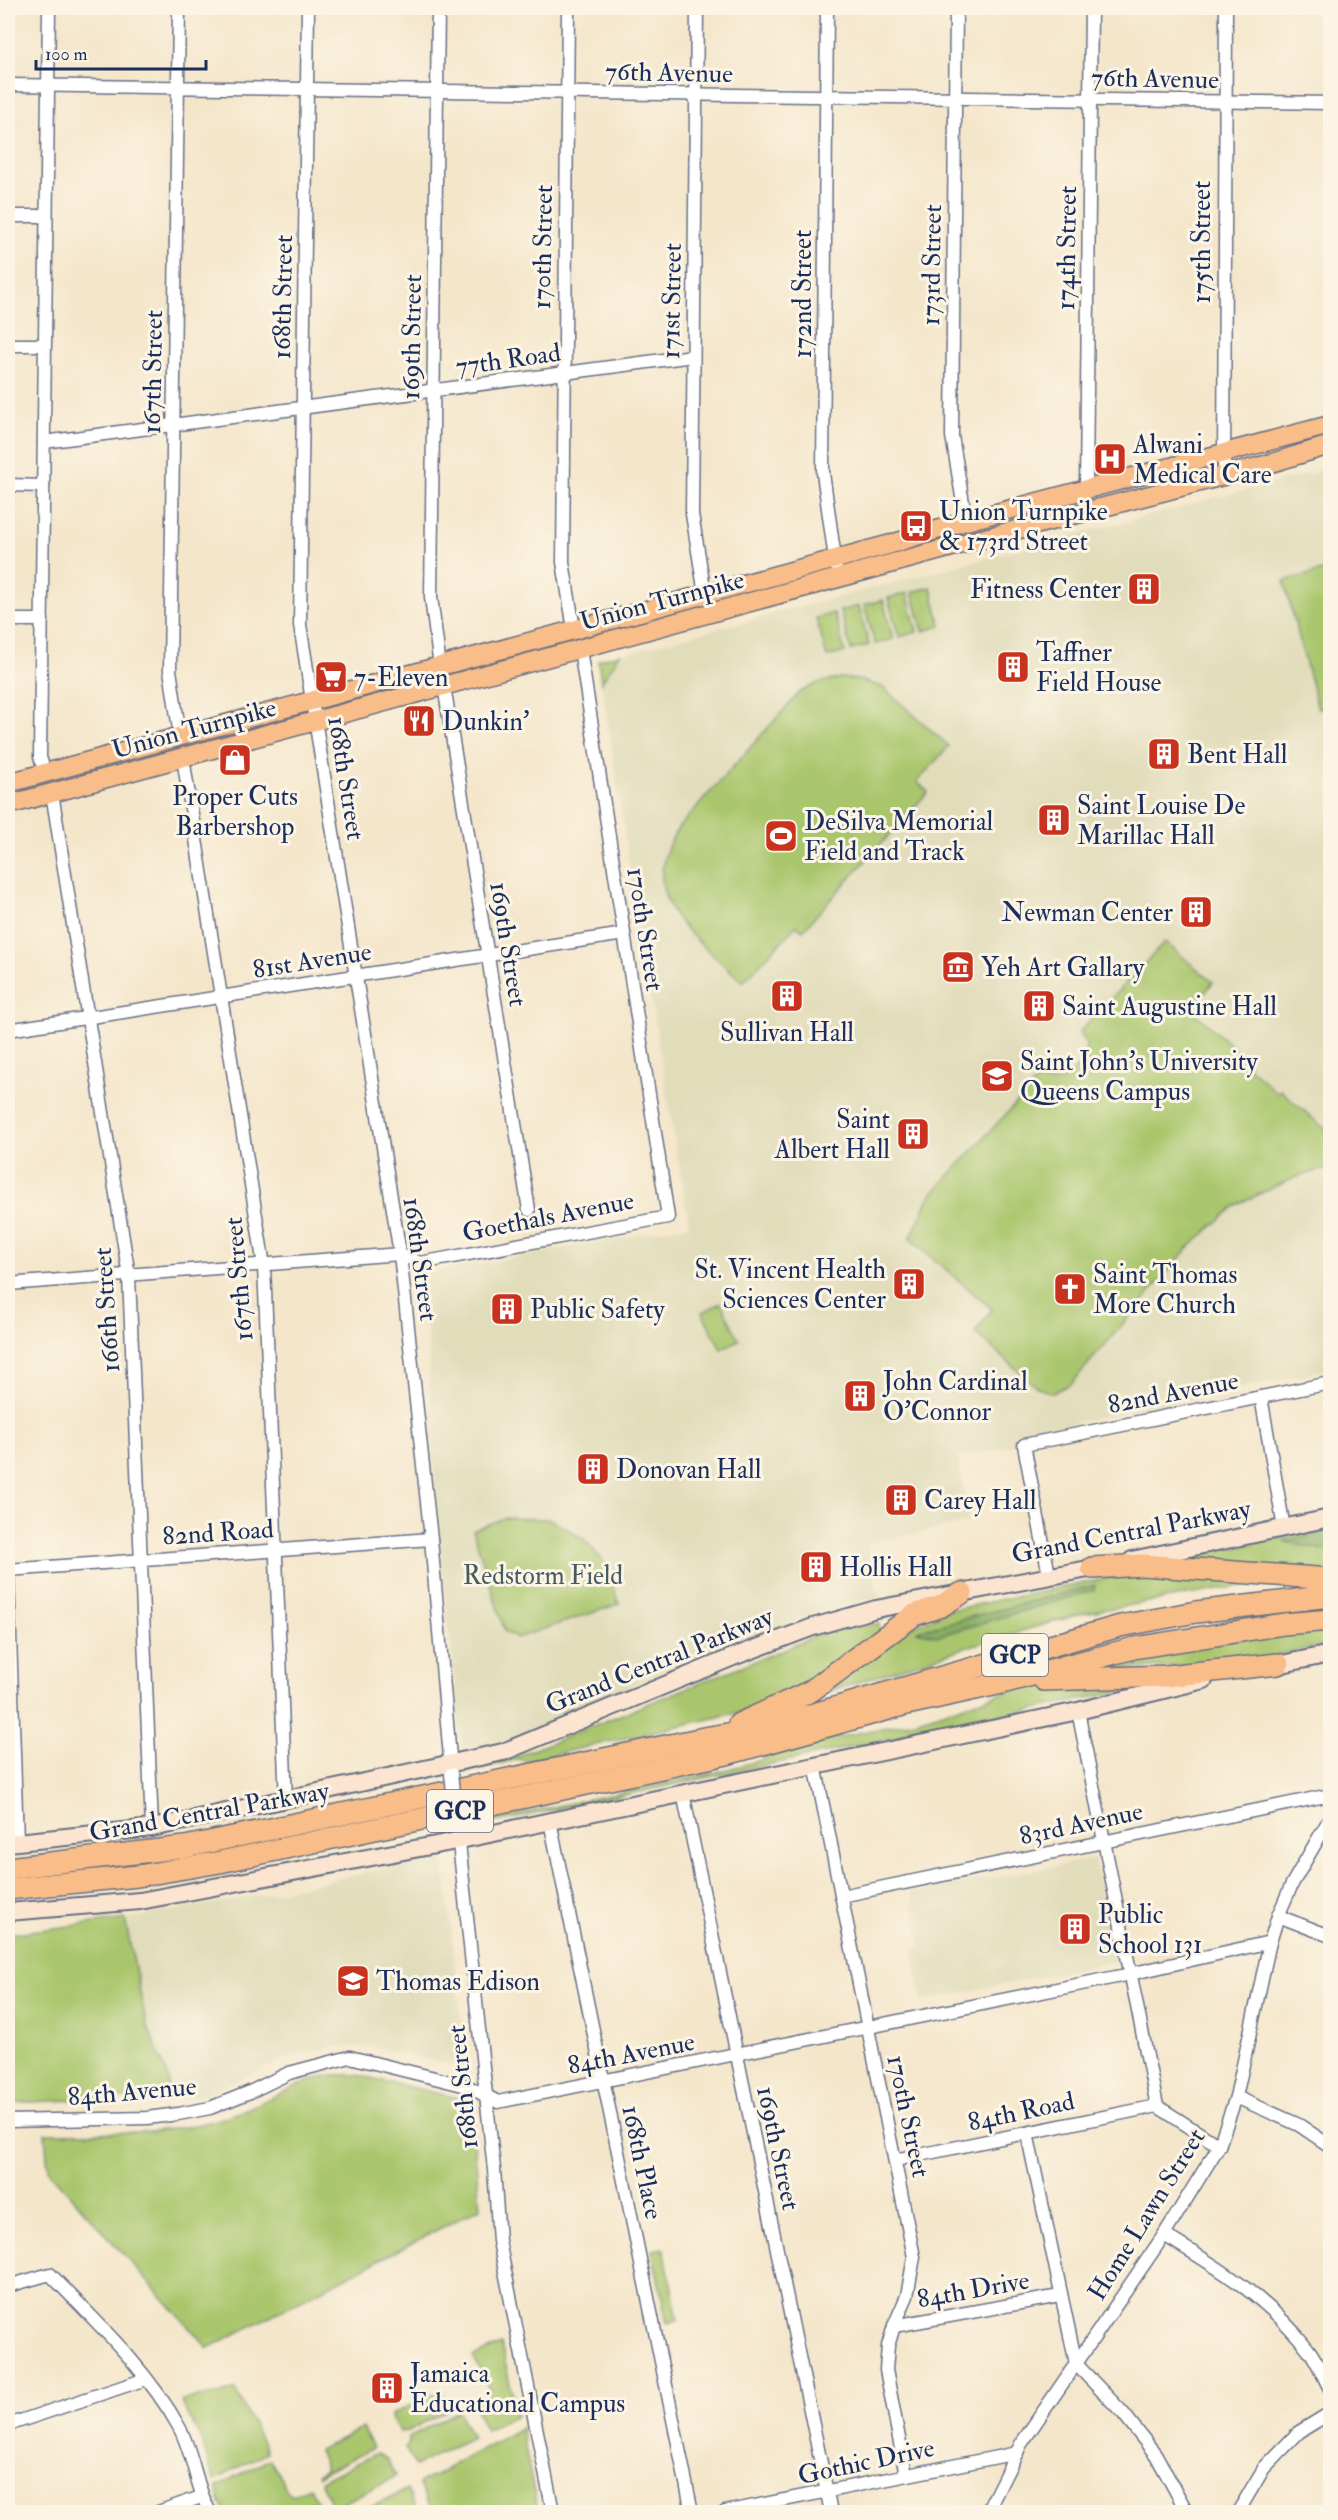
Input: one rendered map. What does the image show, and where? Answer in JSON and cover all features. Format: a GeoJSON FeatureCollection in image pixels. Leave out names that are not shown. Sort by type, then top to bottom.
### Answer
{"type":"FeatureCollection","features":[{"type":"Feature","properties":{"kind":"highway"},"geometry":{"type":"LineString","coordinates":[[1092,1568],[1143,1565],[1330,1579]]}},
{"type":"Feature","properties":{"kind":"highway"},"geometry":{"type":"LineString","coordinates":[[704,1738],[786,1704],[811,1691],[914,1615],[941,1606],[962,1593]]}},
{"type":"Feature","properties":{"kind":"highway","name":"Grand Central Parkway"},"geometry":{"type":"LineString","coordinates":[[8,1868],[185,1848],[704,1738],[768,1727],[1120,1626],[1196,1612],[1330,1596]]}},
{"type":"Feature","properties":{"kind":"highway","name":"Grand Central Parkway"},"geometry":{"type":"LineString","coordinates":[[8,1889],[138,1876],[240,1858],[728,1754],[907,1704],[1134,1648],[1262,1627],[1330,1620]]}},
{"type":"Feature","properties":{"kind":"highway"},"geometry":{"type":"LineString","coordinates":[[998,1683],[1166,1676],[1278,1664]]}},
{"type":"Feature","properties":{"kind":"main road","name":"Union Turnpike"},"geometry":{"type":"LineString","coordinates":[[8,783],[440,667],[966,521],[1330,425]]}},
{"type":"Feature","properties":{"kind":"main road","name":"Union Turnpike"},"geometry":{"type":"LineString","coordinates":[[8,805],[970,542],[1224,476],[1330,445]]}},
{"type":"Feature","properties":{"kind":"main road","name":"Grand Central Parkway"},"geometry":{"type":"LineString","coordinates":[[12,1842],[152,1828],[451,1768],[503,1752],[733,1657],[813,1627],[876,1609],[1092,1568],[1330,1518]]}},
{"type":"Feature","properties":{"kind":"main road"},"geometry":{"type":"LineString","coordinates":[[8,1912],[140,1901],[458,1834],[550,1821],[1077,1711],[1330,1654]]}},
{"type":"Feature","properties":{"kind":"street"},"geometry":{"type":"LineString","coordinates":[[45,773],[40,756],[49,8]]}},
{"type":"Feature","properties":{"kind":"street","name":"167th Street"},"geometry":{"type":"LineString","coordinates":[[179,8],[170,670],[180,736]]}},
{"type":"Feature","properties":{"kind":"street","name":"168th Street"},"geometry":{"type":"LineString","coordinates":[[308,8],[300,625],[400,1254],[431,1539],[451,1768],[499,2241],[553,2512]]}},
{"type":"Feature","properties":{"kind":"street","name":"169th Street"},"geometry":{"type":"LineString","coordinates":[[438,8],[431,597],[440,667]]}},
{"type":"Feature","properties":{"kind":"street","name":"170th Street"},"geometry":{"type":"LineString","coordinates":[[568,8],[563,562],[574,629]]}},
{"type":"Feature","properties":{"kind":"street","name":"171st Street"},"geometry":{"type":"LineString","coordinates":[[697,8],[692,514],[705,594]]}},
{"type":"Feature","properties":{"kind":"street","name":"172nd Street"},"geometry":{"type":"LineString","coordinates":[[827,8],[823,473],[834,559],[839,579]]}},
{"type":"Feature","properties":{"kind":"street","name":"173rd Street"},"geometry":{"type":"LineString","coordinates":[[956,8],[952,436],[966,521]]}},
{"type":"Feature","properties":{"kind":"street","name":"174th Street"},"geometry":{"type":"LineString","coordinates":[[1086,489],[1091,8]]}},
{"type":"Feature","properties":{"kind":"street","name":"175th Street"},"geometry":{"type":"LineString","coordinates":[[1224,476],[1226,8]]}},
{"type":"Feature","properties":{"kind":"street","name":"76th Avenue"},"geometry":{"type":"LineString","coordinates":[[8,85],[1330,103]]}},
{"type":"Feature","properties":{"kind":"street"},"geometry":{"type":"LineString","coordinates":[[8,216],[46,216]]}},
{"type":"Feature","properties":{"kind":"street"},"geometry":{"type":"LineString","coordinates":[[8,345],[44,345]]}},
{"type":"Feature","properties":{"kind":"street","name":"77th Road"},"geometry":{"type":"LineString","coordinates":[[44,442],[173,427],[693,356]]}},
{"type":"Feature","properties":{"kind":"street"},"geometry":{"type":"LineString","coordinates":[[8,485],[43,486]]}},
{"type":"Feature","properties":{"kind":"street"},"geometry":{"type":"LineString","coordinates":[[8,620],[42,620]]}},
{"type":"Feature","properties":{"kind":"street","name":"170th Street"},"geometry":{"type":"LineString","coordinates":[[580,649],[668,1217]]}},
{"type":"Feature","properties":{"kind":"street","name":"169th Street"},"geometry":{"type":"LineString","coordinates":[[444,686],[529,1210]]}},
{"type":"Feature","properties":{"kind":"street","name":"167th Street"},"geometry":{"type":"LineString","coordinates":[[183,758],[264,1266],[286,1801]]}},
{"type":"Feature","properties":{"kind":"street","name":"166th Street"},"geometry":{"type":"LineString","coordinates":[[52,794],[129,1276],[152,1828]]}},
{"type":"Feature","properties":{"kind":"street","name":"81st Avenue"},"geometry":{"type":"LineString","coordinates":[[8,1030],[624,934]]}},
{"type":"Feature","properties":{"kind":"street","name":"Goethals Avenue"},"geometry":{"type":"LineString","coordinates":[[8,1284],[400,1254],[420,1263],[668,1217]]}},
{"type":"Feature","properties":{"kind":"street","name":"82nd Avenue"},"geometry":{"type":"LineString","coordinates":[[1049,1575],[1024,1445],[1330,1383]]}},
{"type":"Feature","properties":{"kind":"street"},"geometry":{"type":"LineString","coordinates":[[1261,1397],[1284,1528]]}},
{"type":"Feature","properties":{"kind":"street","name":"82nd Road"},"geometry":{"type":"LineString","coordinates":[[8,1570],[431,1539]]}},
{"type":"Feature","properties":{"kind":"street"},"geometry":{"type":"LineString","coordinates":[[8,1577],[12,1842]]}},
{"type":"Feature","properties":{"kind":"street"},"geometry":{"type":"LineString","coordinates":[[1077,1711],[1157,2106],[1219,2146]]}},
{"type":"Feature","properties":{"kind":"street","name":"170th Street"},"geometry":{"type":"LineString","coordinates":[[814,1765],[914,2257],[907,2296],[888,2346],[886,2370],[906,2475]]}},
{"type":"Feature","properties":{"kind":"street","name":"169th Street"},"geometry":{"type":"LineString","coordinates":[[683,1793],[831,2512]]}},
{"type":"Feature","properties":{"kind":"street","name":"83rd Avenue"},"geometry":{"type":"LineString","coordinates":[[841,1896],[1330,1795]]}},
{"type":"Feature","properties":{"kind":"street","name":"Home Lawn Street"},"geometry":{"type":"LineString","coordinates":[[987,2512],[1007,2468],[1164,2235],[1219,2146],[1236,2097],[1270,1942],[1278,1916],[1292,1884],[1330,1818]]}},
{"type":"Feature","properties":{"kind":"street","name":"168th Place"},"geometry":{"type":"LineString","coordinates":[[550,1821],[692,2512]]}},
{"type":"Feature","properties":{"kind":"street"},"geometry":{"type":"LineString","coordinates":[[1278,1916],[1330,1936]]}},
{"type":"Feature","properties":{"kind":"street","name":"84th Avenue"},"geometry":{"type":"LineString","coordinates":[[8,2121],[147,2118],[178,2114],[210,2108],[247,2094],[289,2073],[350,2057],[467,2085],[498,2102],[1132,1974],[1270,1942]]}},
{"type":"Feature","properties":{"kind":"street"},"geometry":{"type":"LineString","coordinates":[[1236,2097],[1299,2125],[1330,2146]]}},
{"type":"Feature","properties":{"kind":"street","name":"84th Road"},"geometry":{"type":"LineString","coordinates":[[895,2160],[1157,2106]]}},
{"type":"Feature","properties":{"kind":"street"},"geometry":{"type":"LineString","coordinates":[[1027,2133],[1076,2364],[1123,2413],[1156,2455],[1187,2512]]}},
{"type":"Feature","properties":{"kind":"street"},"geometry":{"type":"LineString","coordinates":[[1164,2235],[1225,2272],[1269,2305],[1309,2350],[1330,2389]]}},
{"type":"Feature","properties":{"kind":"street"},"geometry":{"type":"LineString","coordinates":[[8,2286],[50,2274],[132,2360],[181,2430],[193,2460],[201,2498],[210,2512]]}},
{"type":"Feature","properties":{"kind":"street","name":"84th Drive"},"geometry":{"type":"LineString","coordinates":[[894,2326],[1060,2296]]}},
{"type":"Feature","properties":{"kind":"street"},"geometry":{"type":"LineString","coordinates":[[8,2425],[146,2379]]}},
{"type":"Feature","properties":{"kind":"street"},"geometry":{"type":"LineString","coordinates":[[1239,2512],[1264,2468],[1299,2432],[1330,2413]]}},
{"type":"Feature","properties":{"kind":"street","name":"Gothic Drive"},"geometry":{"type":"LineString","coordinates":[[725,2512],[1017,2453]]}},
{"type":"Feature","properties":{"kind":"street"},"geometry":{"type":"LineString","coordinates":[[158,2512],[201,2498]]}},
{"type":"Feature","properties":{"kind":"shaded area","name":"Saint John's University Queens Campus"},"geometry":{"type":"Polygon","coordinates":[[[1330,468],[1330,1369],[1015,1435],[1016,1445],[958,1457],[969,1522],[867,1544],[879,1597],[817,1613],[509,1740],[462,1750],[438,1536],[424,1274],[689,1225],[639,928],[598,660],[1330,468]]]}},
{"type":"Feature","properties":{"kind":"shaded area"},"geometry":{"type":"Polygon","coordinates":[[[443,1855],[465,2051],[462,2060],[456,2064],[448,2064],[372,2047],[332,2046],[297,2054],[205,2094],[174,2099],[167,2096],[169,2079],[146,2022],[125,1919],[278,1892],[443,1855]]]}},
{"type":"Feature","properties":{"kind":"shaded area"},"geometry":{"type":"Polygon","coordinates":[[[1094,1859],[1115,1961],[922,2001],[912,1950],[921,1947],[911,1893],[1094,1859]]]}},
{"type":"Feature","properties":{"kind":"green space"},"geometry":{"type":"Polygon","coordinates":[[[1330,569],[1330,705],[1318,709],[1284,581],[1330,569]]]}},
{"type":"Feature","properties":{"kind":"green space"},"geometry":{"type":"Polygon","coordinates":[[[931,587],[941,626],[923,631],[912,592],[931,587]]]}},
{"type":"Feature","properties":{"kind":"green space"},"geometry":{"type":"Polygon","coordinates":[[[907,593],[917,632],[899,637],[888,598],[907,593]]]}},
{"type":"Feature","properties":{"kind":"green space"},"geometry":{"type":"Polygon","coordinates":[[[883,600],[893,639],[875,644],[864,605],[883,600]]]}},
{"type":"Feature","properties":{"kind":"green space"},"geometry":{"type":"Polygon","coordinates":[[[859,606],[869,645],[851,650],[840,611],[859,606]]]}},
{"type":"Feature","properties":{"kind":"green space"},"geometry":{"type":"Polygon","coordinates":[[[834,613],[845,652],[827,657],[816,618],[834,613]]]}},
{"type":"Feature","properties":{"kind":"green space"},"geometry":{"type":"Polygon","coordinates":[[[620,654],[601,683],[598,660],[620,654]]]}},
{"type":"Feature","properties":{"kind":"green space","name":"DeSilva Memorial Field and Track"},"geometry":{"type":"Polygon","coordinates":[[[841,678],[860,680],[882,687],[949,746],[917,782],[928,792],[803,930],[796,926],[743,982],[706,949],[675,915],[665,896],[662,876],[666,853],[679,827],[800,692],[818,683],[841,678]]]}},
{"type":"Feature","properties":{"kind":"green space"},"geometry":{"type":"Polygon","coordinates":[[[1165,942],[1213,982],[1192,1010],[1249,1062],[1247,1065],[1277,1093],[1280,1090],[1325,1129],[1330,1123],[1330,1169],[1318,1170],[1287,1181],[1236,1205],[1188,1248],[1072,1383],[1053,1393],[1038,1388],[975,1333],[992,1309],[910,1239],[930,1196],[1037,1081],[1053,1082],[1064,1079],[1085,1060],[1086,1045],[1080,1031],[1165,942]]]}},
{"type":"Feature","properties":{"kind":"green space"},"geometry":{"type":"Polygon","coordinates":[[[721,1303],[739,1340],[721,1349],[702,1312],[721,1303]]]}},
{"type":"Feature","properties":{"kind":"green space","name":"Redstorm Field"},"geometry":{"type":"Polygon","coordinates":[[[504,1518],[550,1519],[584,1539],[607,1566],[619,1604],[517,1638],[505,1632],[473,1530],[504,1518]]]}},
{"type":"Feature","properties":{"kind":"green space"},"geometry":{"type":"Polygon","coordinates":[[[1330,1528],[1330,1574],[1171,1560],[1330,1528]]]}},
{"type":"Feature","properties":{"kind":"green space"},"geometry":{"type":"Polygon","coordinates":[[[1330,1532],[1330,1551],[1284,1542],[1284,1541],[1330,1532]]]}},
{"type":"Feature","properties":{"kind":"green space"},"geometry":{"type":"Polygon","coordinates":[[[1137,1572],[1258,1583],[1084,1613],[983,1642],[806,1699],[891,1637],[946,1611],[1137,1572]]]}},
{"type":"Feature","properties":{"kind":"green space"},"geometry":{"type":"Polygon","coordinates":[[[1095,1585],[1094,1590],[938,1636],[916,1631],[1095,1585]]]}},
{"type":"Feature","properties":{"kind":"green space"},"geometry":{"type":"Polygon","coordinates":[[[879,1623],[879,1633],[820,1680],[771,1705],[525,1761],[518,1759],[468,1772],[467,1769],[508,1759],[548,1744],[834,1629],[879,1623]]]}},
{"type":"Feature","properties":{"kind":"green space"},"geometry":{"type":"Polygon","coordinates":[[[1330,1627],[1330,1644],[1245,1662],[1099,1671],[1098,1666],[1153,1650],[1330,1627]]]}},
{"type":"Feature","properties":{"kind":"green space"},"geometry":{"type":"Polygon","coordinates":[[[1185,1679],[984,1719],[474,1827],[473,1824],[717,1772],[762,1760],[772,1753],[796,1746],[915,1721],[1015,1689],[1055,1684],[1185,1679]]]}},
{"type":"Feature","properties":{"kind":"green space"},"geometry":{"type":"Polygon","coordinates":[[[125,1919],[146,2022],[169,2079],[167,2096],[8,2103],[8,1934],[125,1919]]]}},
{"type":"Feature","properties":{"kind":"green space"},"geometry":{"type":"Polygon","coordinates":[[[332,2075],[357,2075],[458,2098],[472,2117],[480,2208],[208,2348],[48,2171],[45,2133],[130,2132],[193,2126],[228,2116],[302,2084],[332,2075]]]}},
{"type":"Feature","properties":{"kind":"green space"},"geometry":{"type":"Polygon","coordinates":[[[664,2248],[678,2320],[667,2323],[652,2250],[664,2248]]]}},
{"type":"Feature","properties":{"kind":"green space"},"geometry":{"type":"Polygon","coordinates":[[[501,2344],[517,2415],[486,2430],[473,2404],[488,2396],[490,2389],[473,2357],[501,2344]]]}},
{"type":"Feature","properties":{"kind":"green space"},"geometry":{"type":"Polygon","coordinates":[[[235,2389],[267,2452],[214,2480],[200,2437],[181,2401],[222,2394],[235,2389]]]}},
{"type":"Feature","properties":{"kind":"green space"},"geometry":{"type":"Polygon","coordinates":[[[440,2390],[448,2405],[453,2403],[455,2406],[408,2431],[399,2432],[391,2415],[440,2390]]]}},
{"type":"Feature","properties":{"kind":"green space"},"geometry":{"type":"Polygon","coordinates":[[[458,2411],[472,2437],[415,2466],[405,2448],[409,2443],[409,2437],[458,2411]]]}},
{"type":"Feature","properties":{"kind":"green space"},"geometry":{"type":"Polygon","coordinates":[[[363,2428],[373,2448],[318,2476],[317,2474],[326,2469],[318,2450],[363,2428]]]}},
{"type":"Feature","properties":{"kind":"green space"},"geometry":{"type":"Polygon","coordinates":[[[521,2428],[538,2512],[434,2512],[418,2484],[521,2428]]]}},
{"type":"Feature","properties":{"kind":"green space"},"geometry":{"type":"Polygon","coordinates":[[[377,2453],[387,2459],[396,2476],[334,2508],[320,2481],[377,2453]]]}},
{"type":"Feature","properties":{"kind":"green space"},"geometry":{"type":"Polygon","coordinates":[[[270,2459],[288,2492],[294,2495],[309,2487],[323,2512],[226,2512],[216,2487],[270,2459]]]}},
{"type":"Feature","properties":{"kind":"green space"},"geometry":{"type":"Polygon","coordinates":[[[407,2490],[418,2512],[361,2512],[407,2490]]]}},
{"type":"Feature","properties":{"kind":"place","name":"Alwani Medical Care"},"geometry":{"type":"Point","coordinates":[1110,459]}},
{"type":"Feature","properties":{"kind":"place","name":"Union Turnpike & 173rd Street"},"geometry":{"type":"Point","coordinates":[916,526]}},
{"type":"Feature","properties":{"kind":"place","name":"Fitness Center"},"geometry":{"type":"Point","coordinates":[1144,589]}},
{"type":"Feature","properties":{"kind":"place","name":"Taffner Field House"},"geometry":{"type":"Point","coordinates":[1013,667]}},
{"type":"Feature","properties":{"kind":"place","name":"7-Eleven"},"geometry":{"type":"Point","coordinates":[331,677]}},
{"type":"Feature","properties":{"kind":"place","name":"Dunkin'"},"geometry":{"type":"Point","coordinates":[419,721]}},
{"type":"Feature","properties":{"kind":"place","name":"Bent Hall"},"geometry":{"type":"Point","coordinates":[1164,754]}},
{"type":"Feature","properties":{"kind":"place","name":"Proper Cuts Barbershop"},"geometry":{"type":"Point","coordinates":[235,760]}},
{"type":"Feature","properties":{"kind":"place","name":"Saint Louise De Marillac Hall"},"geometry":{"type":"Point","coordinates":[1054,820]}},
{"type":"Feature","properties":{"kind":"place","name":"DeSilva Memorial Field and Track"},"geometry":{"type":"Point","coordinates":[781,836]}},
{"type":"Feature","properties":{"kind":"place","name":"Newman Center"},"geometry":{"type":"Point","coordinates":[1196,912]}},
{"type":"Feature","properties":{"kind":"place","name":"Yeh Art Gallary"},"geometry":{"type":"Point","coordinates":[958,967]}},
{"type":"Feature","properties":{"kind":"place","name":"Sullivan Hall"},"geometry":{"type":"Point","coordinates":[787,996]}},
{"type":"Feature","properties":{"kind":"place","name":"Saint Augustine Hall"},"geometry":{"type":"Point","coordinates":[1039,1006]}},
{"type":"Feature","properties":{"kind":"place","name":"Saint John's University Queens Campus"},"geometry":{"type":"Point","coordinates":[997,1076]}},
{"type":"Feature","properties":{"kind":"place","name":"Saint Albert Hall"},"geometry":{"type":"Point","coordinates":[913,1134]}},
{"type":"Feature","properties":{"kind":"place","name":"St. Vincent Health Sciences Center"},"geometry":{"type":"Point","coordinates":[909,1284]}},
{"type":"Feature","properties":{"kind":"place","name":"Saint Thomas More Church"},"geometry":{"type":"Point","coordinates":[1070,1289]}},
{"type":"Feature","properties":{"kind":"place","name":"Public Safety"},"geometry":{"type":"Point","coordinates":[507,1309]}},
{"type":"Feature","properties":{"kind":"place","name":"John Cardinal O'Connor"},"geometry":{"type":"Point","coordinates":[860,1396]}},
{"type":"Feature","properties":{"kind":"place","name":"Donovan Hall"},"geometry":{"type":"Point","coordinates":[593,1469]}},
{"type":"Feature","properties":{"kind":"place","name":"Carey Hall"},"geometry":{"type":"Point","coordinates":[901,1500]}},
{"type":"Feature","properties":{"kind":"place","name":"Hollis Hall"},"geometry":{"type":"Point","coordinates":[816,1567]}},
{"type":"Feature","properties":{"kind":"place","name":"Public School 131"},"geometry":{"type":"Point","coordinates":[1075,1929]}},
{"type":"Feature","properties":{"kind":"place","name":"Thomas Edison"},"geometry":{"type":"Point","coordinates":[353,1981]}},
{"type":"Feature","properties":{"kind":"place","name":"Jamaica Educational Campus"},"geometry":{"type":"Point","coordinates":[387,2388]}}]}
